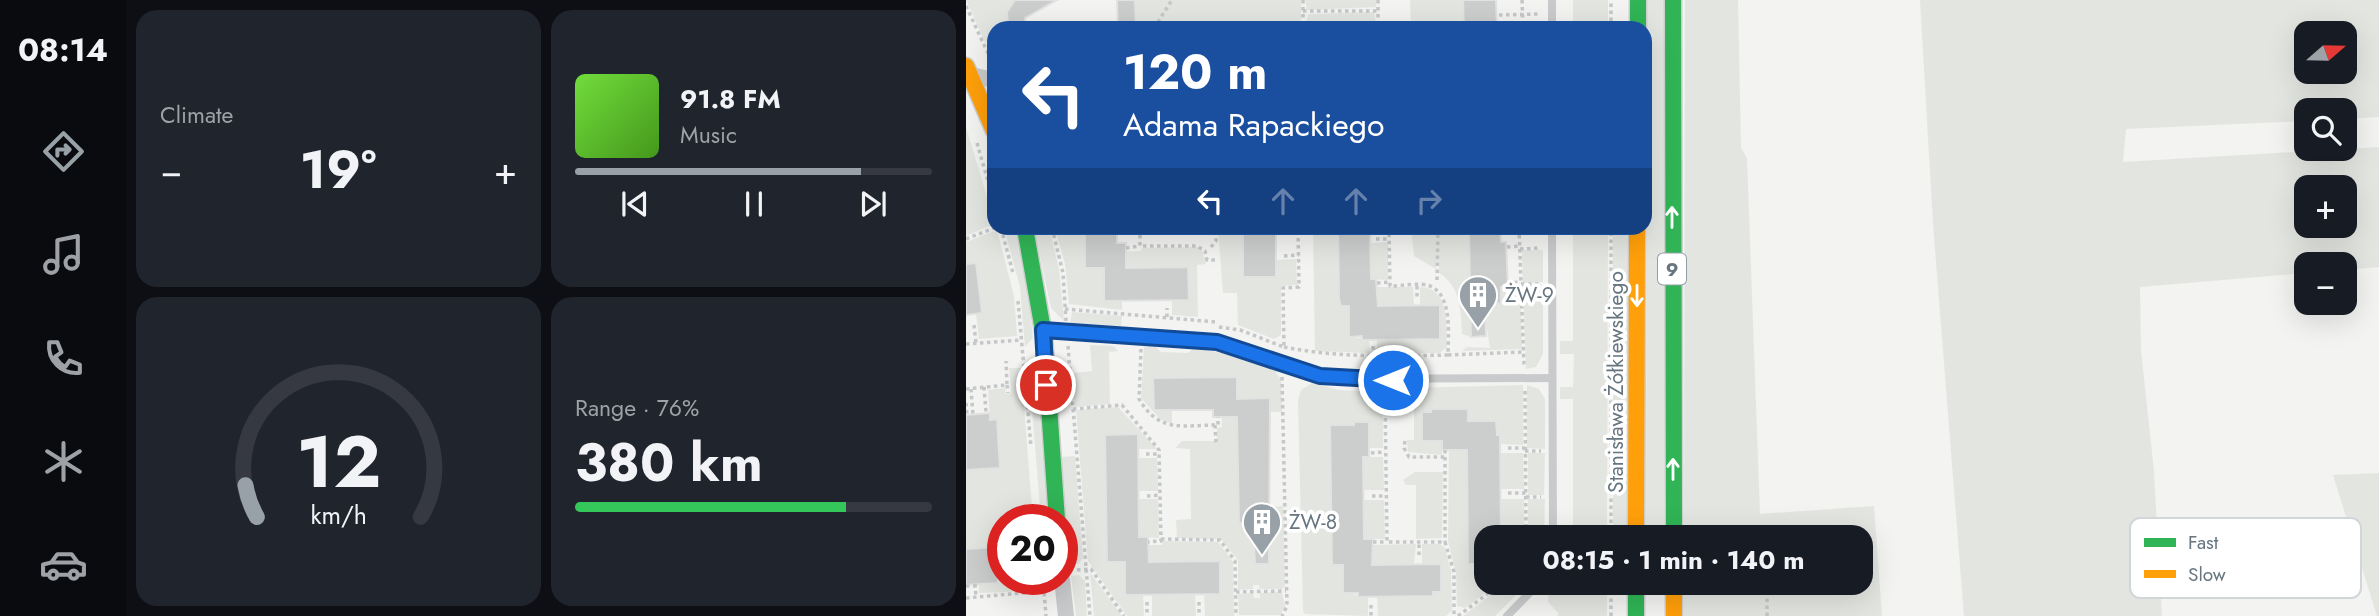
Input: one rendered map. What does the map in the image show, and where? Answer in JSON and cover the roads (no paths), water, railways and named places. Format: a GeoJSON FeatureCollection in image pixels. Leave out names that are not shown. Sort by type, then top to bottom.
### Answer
{"type":"FeatureCollection","features":[{"type":"Feature","properties":{"kind":"main road"},"geometry":{"type":"LineString","coordinates":[[1638,0],[1638,21]]}},
{"type":"Feature","properties":{"kind":"main road","name":"9"},"geometry":{"type":"LineString","coordinates":[[1673,0],[1674,525]]}},
{"type":"Feature","properties":{"kind":"main road"},"geometry":{"type":"LineString","coordinates":[[968,71],[987,115]]}},
{"type":"Feature","properties":{"kind":"main road"},"geometry":{"type":"LineString","coordinates":[[1027,235],[1036,275],[1043,330],[1056,504]]}},
{"type":"Feature","properties":{"kind":"main road","name":"Stanisława Żółkiewskiego"},"geometry":{"type":"LineString","coordinates":[[1636,525],[1637,235]]}},
{"type":"Feature","properties":{"kind":"main road"},"geometry":{"type":"LineString","coordinates":[[1636,595],[1636,616]]}},
{"type":"Feature","properties":{"kind":"main road"},"geometry":{"type":"LineString","coordinates":[[1674,595],[1674,616]]}},
{"type":"Feature","properties":{"kind":"street"},"geometry":{"type":"LineString","coordinates":[[968,71],[987,78]]}},
{"type":"Feature","properties":{"kind":"street"},"geometry":{"type":"LineString","coordinates":[[1064,595],[1066,616]]}},
{"type":"Feature","properties":{"kind":"lane"},"geometry":{"type":"LineString","coordinates":[[1552,0],[1552,21]]}},
{"type":"Feature","properties":{"kind":"lane"},"geometry":{"type":"LineString","coordinates":[[1552,235],[1553,525]]}},
{"type":"Feature","properties":{"kind":"lane"},"geometry":{"type":"LineString","coordinates":[[1043,330],[1225,343],[1329,378],[1552,378]]}},
{"type":"Feature","properties":{"kind":"lane"},"geometry":{"type":"LineString","coordinates":[[1507,616],[1527,595]]}},
{"type":"Feature","properties":{"kind":"place","name":"ŻW-9"},"geometry":{"type":"Point","coordinates":[1478,329]}},
{"type":"Feature","properties":{"kind":"place","name":"ŻW-8"},"geometry":{"type":"Point","coordinates":[1262,556]}}]}
